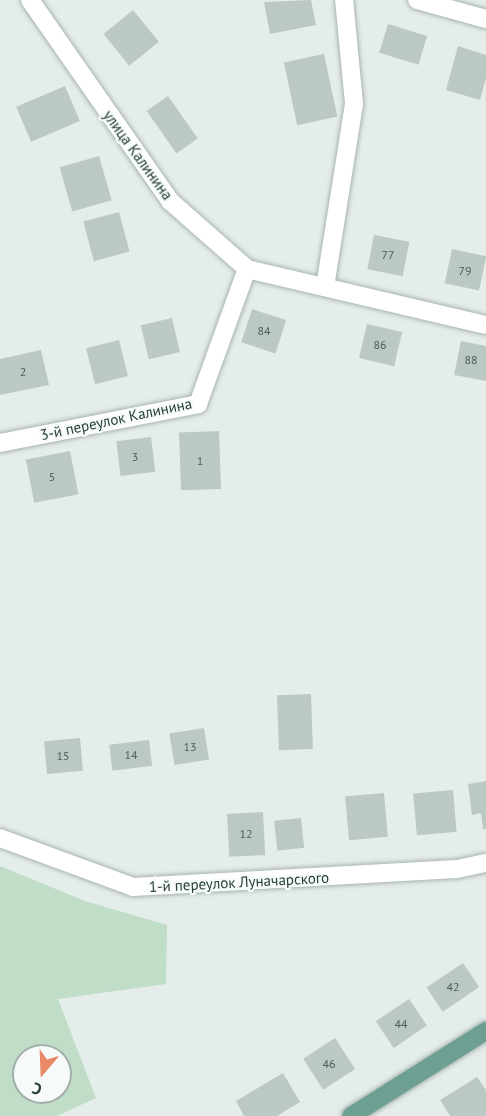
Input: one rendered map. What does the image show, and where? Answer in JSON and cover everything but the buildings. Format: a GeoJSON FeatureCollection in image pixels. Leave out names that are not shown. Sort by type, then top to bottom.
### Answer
{"type":"FeatureCollection","features":[{"type":"Feature","properties":{"kind":"main road"},"geometry":{"type":"LineString","coordinates":[[351,1116],[486,1031]]}},
{"type":"Feature","properties":{"kind":"street","name":"улица Калинина"},"geometry":{"type":"LineString","coordinates":[[30,0],[170,201],[247,269],[486,325]]}},
{"type":"Feature","properties":{"kind":"street"},"geometry":{"type":"LineString","coordinates":[[325,287],[354,104],[344,0]]}},
{"type":"Feature","properties":{"kind":"street"},"geometry":{"type":"LineString","coordinates":[[417,0],[486,19]]}},
{"type":"Feature","properties":{"kind":"street","name":"3-й переулок Калинина"},"geometry":{"type":"LineString","coordinates":[[0,443],[198,404],[247,269]]}},
{"type":"Feature","properties":{"kind":"street","name":"1-й переулок Луначарского"},"geometry":{"type":"LineString","coordinates":[[0,838],[133,887],[457,869],[486,863]]}},
{"type":"Feature","properties":{"kind":"green space"},"geometry":{"type":"Polygon","coordinates":[[[0,866],[85,901],[167,925],[166,984],[58,999],[96,1098],[57,1116],[0,1116],[0,866]]]}}]}
